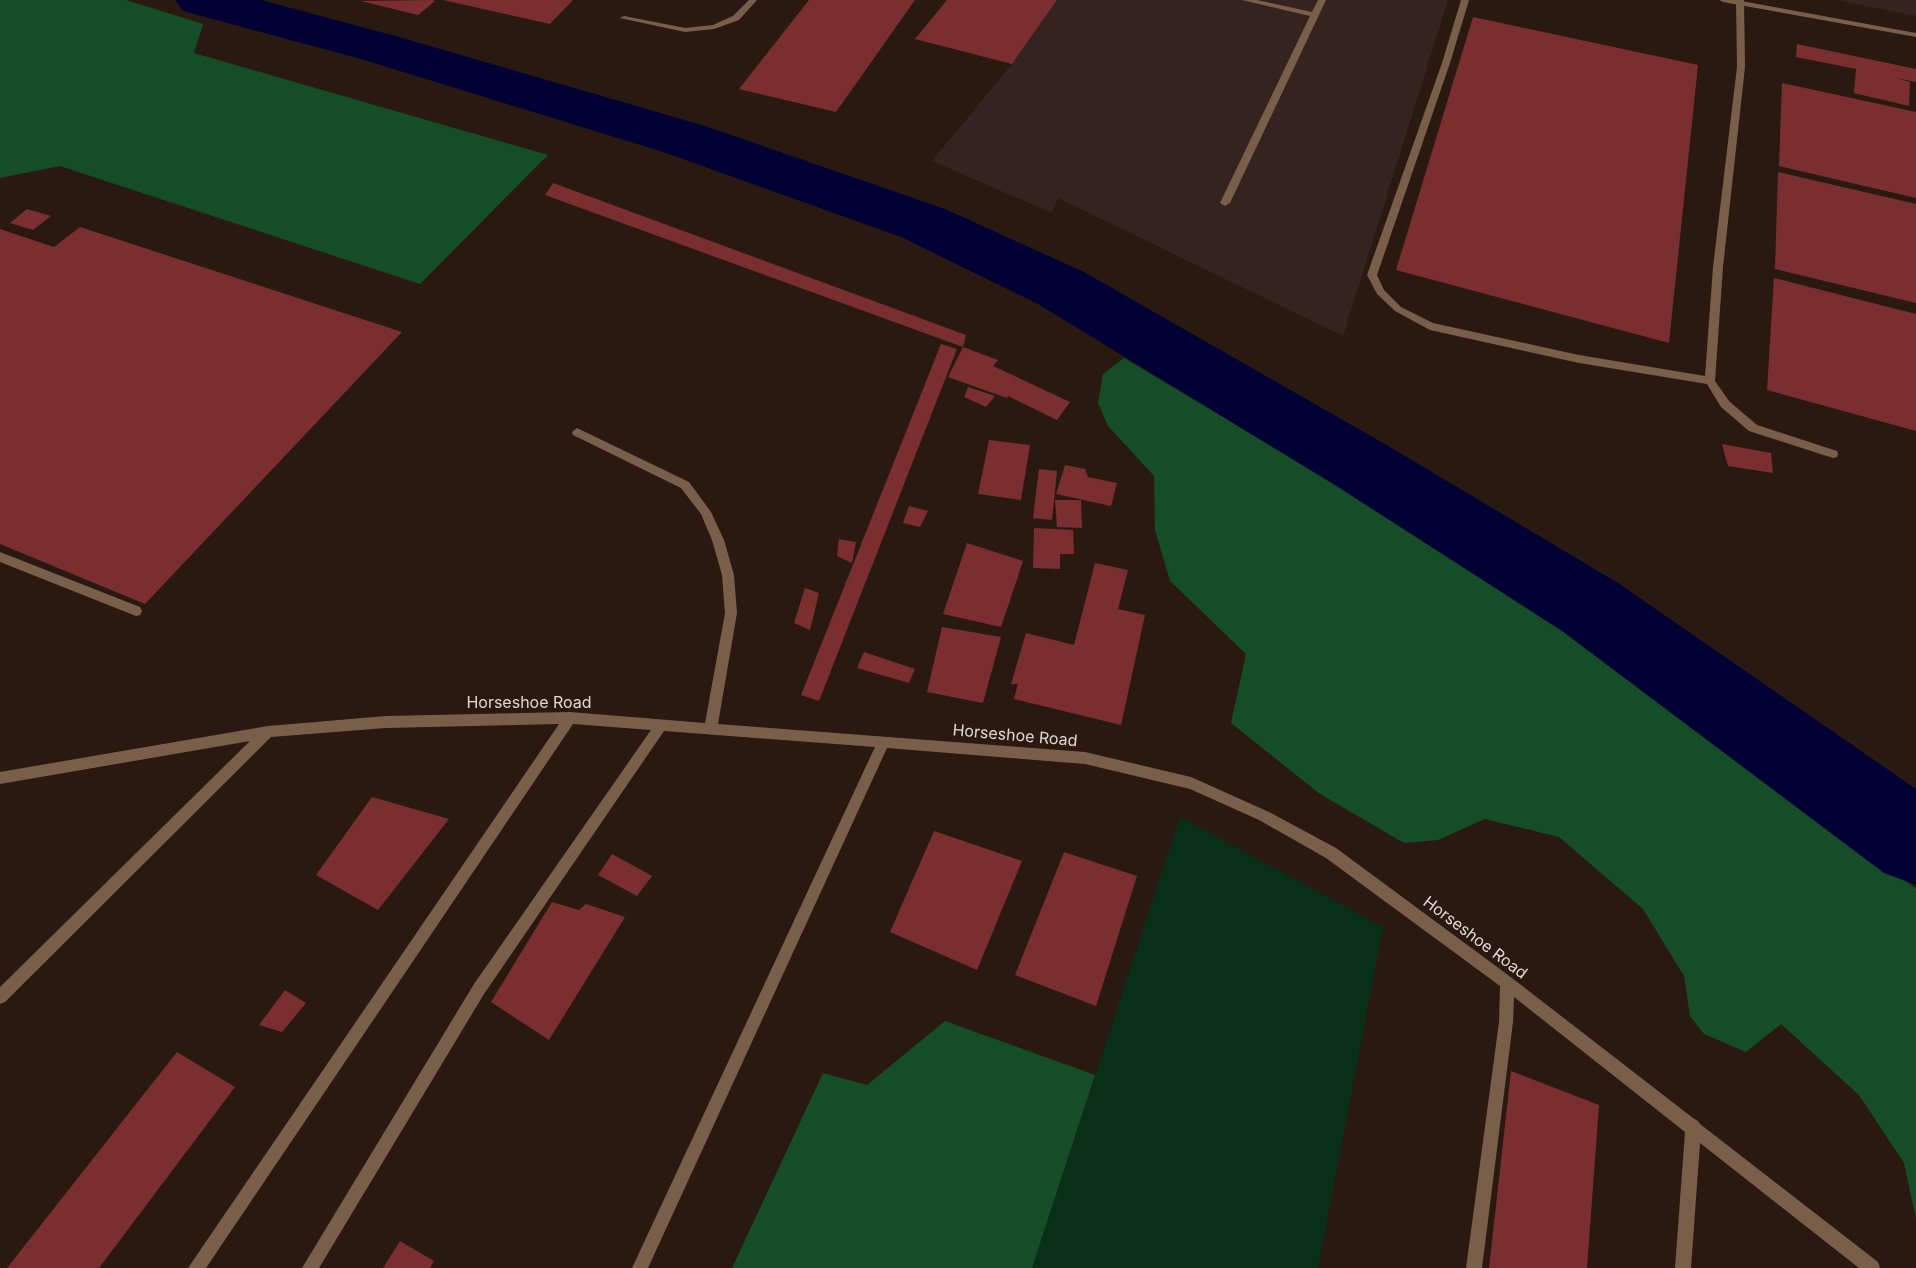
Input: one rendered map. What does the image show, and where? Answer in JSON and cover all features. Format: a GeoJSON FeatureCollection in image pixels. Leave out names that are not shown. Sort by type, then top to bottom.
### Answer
{"type":"FeatureCollection","features":[{"type":"Feature","properties":{"kind":"street"},"geometry":{"type":"LineString","coordinates":[[624,18],[685,30],[714,27],[736,18],[753,0]]}},
{"type":"Feature","properties":{"kind":"street"},"geometry":{"type":"LineString","coordinates":[[1246,0],[1315,15]]}},
{"type":"Feature","properties":{"kind":"street"},"geometry":{"type":"LineString","coordinates":[[1225,203],[1322,0]]}},
{"type":"Feature","properties":{"kind":"street"},"geometry":{"type":"LineString","coordinates":[[1465,0],[1446,63],[1372,275],[1380,292],[1398,309],[1430,326],[1579,359],[1710,381]]}},
{"type":"Feature","properties":{"kind":"street"},"geometry":{"type":"LineString","coordinates":[[1723,0],[1916,35]]}},
{"type":"Feature","properties":{"kind":"street"},"geometry":{"type":"LineString","coordinates":[[1740,2],[1741,67],[1718,267],[1710,381],[1725,405],[1752,428],[1833,454]]}},
{"type":"Feature","properties":{"kind":"street"},"geometry":{"type":"LineString","coordinates":[[577,432],[685,485],[705,512],[718,540],[728,574],[731,613],[711,727]]}},
{"type":"Feature","properties":{"kind":"street"},"geometry":{"type":"LineString","coordinates":[[0,556],[136,611]]}},
{"type":"Feature","properties":{"kind":"street"},"geometry":{"type":"LineString","coordinates":[[196,1268],[570,718]]}},
{"type":"Feature","properties":{"kind":"street","name":"Horseshoe Road"},"geometry":{"type":"LineString","coordinates":[[0,777],[268,732],[386,722],[570,718],[711,727],[1085,758],[1191,783],[1264,816],[1331,853],[1507,982],[1872,1268]]}},
{"type":"Feature","properties":{"kind":"street"},"geometry":{"type":"LineString","coordinates":[[310,1268],[478,989],[662,724]]}},
{"type":"Feature","properties":{"kind":"street"},"geometry":{"type":"LineString","coordinates":[[0,997],[268,732]]}},
{"type":"Feature","properties":{"kind":"street"},"geometry":{"type":"LineString","coordinates":[[640,1268],[884,741]]}},
{"type":"Feature","properties":{"kind":"street"},"geometry":{"type":"LineString","coordinates":[[1474,1268],[1506,1022],[1507,982]]}},
{"type":"Feature","properties":{"kind":"street"},"geometry":{"type":"LineString","coordinates":[[1683,1268],[1693,1126]]}},
{"type":"Feature","properties":{"kind":"shaded area"},"geometry":{"type":"Polygon","coordinates":[[[1057,0],[1448,0],[1343,336],[1058,198],[1052,213],[932,161],[1012,64],[1057,0]]]}},
{"type":"Feature","properties":{"kind":"shaded area"},"geometry":{"type":"Polygon","coordinates":[[[1836,0],[1916,0],[1916,16],[1836,0]]]}},
{"type":"Feature","properties":{"kind":"green space"},"geometry":{"type":"Polygon","coordinates":[[[0,0],[126,0],[203,24],[194,53],[548,155],[420,284],[60,166],[0,178],[0,0]]]}},
{"type":"Feature","properties":{"kind":"green space"},"geometry":{"type":"Polygon","coordinates":[[[1124,358],[1528,599],[1854,839],[1916,889],[1916,1219],[1904,1163],[1859,1095],[1781,1024],[1746,1052],[1704,1034],[1690,1016],[1684,976],[1643,909],[1559,837],[1485,819],[1438,840],[1404,843],[1320,794],[1231,723],[1246,654],[1170,581],[1155,530],[1154,476],[1108,426],[1098,403],[1103,374],[1124,358]]]}},
{"type":"Feature","properties":{"kind":"green space"},"geometry":{"type":"Polygon","coordinates":[[[1180,817],[1383,927],[1318,1268],[1032,1268],[1180,817]]]}},
{"type":"Feature","properties":{"kind":"green space"},"geometry":{"type":"Polygon","coordinates":[[[945,1021],[1095,1075],[1032,1268],[732,1268],[823,1073],[867,1085],[945,1021]]]}},
{"type":"Feature","properties":{"kind":"building"},"geometry":{"type":"Polygon","coordinates":[[[443,0],[573,0],[550,24],[443,0]]]}},
{"type":"Feature","properties":{"kind":"building"},"geometry":{"type":"Polygon","coordinates":[[[809,0],[915,0],[836,112],[739,89],[809,0]]]}},
{"type":"Feature","properties":{"kind":"building"},"geometry":{"type":"Polygon","coordinates":[[[947,0],[1057,0],[1012,64],[915,39],[947,0]]]}},
{"type":"Feature","properties":{"kind":"building"},"geometry":{"type":"Polygon","coordinates":[[[361,1],[435,1],[418,15],[361,1]]]}},
{"type":"Feature","properties":{"kind":"building"},"geometry":{"type":"Polygon","coordinates":[[[1473,17],[1698,65],[1669,343],[1396,270],[1473,17]]]}},
{"type":"Feature","properties":{"kind":"building"},"geometry":{"type":"Polygon","coordinates":[[[1797,44],[1916,69],[1916,82],[1896,78],[1910,82],[1909,106],[1854,93],[1856,69],[1796,57],[1797,44]]]}},
{"type":"Feature","properties":{"kind":"building"},"geometry":{"type":"Polygon","coordinates":[[[1782,83],[1916,112],[1916,198],[1779,166],[1782,83]]]}},
{"type":"Feature","properties":{"kind":"building"},"geometry":{"type":"Polygon","coordinates":[[[1778,172],[1916,204],[1916,303],[1775,269],[1778,172]]]}},
{"type":"Feature","properties":{"kind":"building"},"geometry":{"type":"Polygon","coordinates":[[[553,183],[966,335],[963,347],[545,195],[553,183]]]}},
{"type":"Feature","properties":{"kind":"building"},"geometry":{"type":"Polygon","coordinates":[[[27,209],[51,216],[33,230],[10,223],[27,209]]]}},
{"type":"Feature","properties":{"kind":"building"},"geometry":{"type":"Polygon","coordinates":[[[80,227],[402,332],[145,604],[0,544],[0,229],[54,247],[80,227]]]}},
{"type":"Feature","properties":{"kind":"building"},"geometry":{"type":"Polygon","coordinates":[[[1774,278],[1916,314],[1916,431],[1767,390],[1774,278]]]}},
{"type":"Feature","properties":{"kind":"building"},"geometry":{"type":"Polygon","coordinates":[[[941,344],[957,349],[819,701],[801,695],[941,344]]]}},
{"type":"Feature","properties":{"kind":"building"},"geometry":{"type":"Polygon","coordinates":[[[963,347],[998,360],[993,366],[1070,402],[1057,420],[1008,396],[1007,398],[948,377],[963,347]]]}},
{"type":"Feature","properties":{"kind":"building"},"geometry":{"type":"Polygon","coordinates":[[[968,387],[995,396],[986,407],[964,397],[968,387]]]}},
{"type":"Feature","properties":{"kind":"building"},"geometry":{"type":"Polygon","coordinates":[[[989,440],[1030,445],[1021,500],[978,494],[989,440]]]}},
{"type":"Feature","properties":{"kind":"building"},"geometry":{"type":"Polygon","coordinates":[[[1722,444],[1771,453],[1773,473],[1728,466],[1722,444]]]}},
{"type":"Feature","properties":{"kind":"building"},"geometry":{"type":"Polygon","coordinates":[[[1065,465],[1085,469],[1088,477],[1117,483],[1111,506],[1056,494],[1065,465]]]}},
{"type":"Feature","properties":{"kind":"building"},"geometry":{"type":"Polygon","coordinates":[[[1039,469],[1057,471],[1052,520],[1033,518],[1039,469]]]}},
{"type":"Feature","properties":{"kind":"building"},"geometry":{"type":"Polygon","coordinates":[[[1055,500],[1081,500],[1082,528],[1057,527],[1055,500]]]}},
{"type":"Feature","properties":{"kind":"building"},"geometry":{"type":"Polygon","coordinates":[[[909,506],[928,511],[920,527],[903,523],[909,506]]]}},
{"type":"Feature","properties":{"kind":"building"},"geometry":{"type":"Polygon","coordinates":[[[1034,528],[1073,530],[1074,554],[1060,554],[1060,569],[1033,568],[1034,528]]]}},
{"type":"Feature","properties":{"kind":"building"},"geometry":{"type":"Polygon","coordinates":[[[839,539],[856,542],[852,563],[837,556],[839,539]]]}},
{"type":"Feature","properties":{"kind":"building"},"geometry":{"type":"Polygon","coordinates":[[[967,543],[1023,561],[1001,627],[943,614],[967,543]]]}},
{"type":"Feature","properties":{"kind":"building"},"geometry":{"type":"Polygon","coordinates":[[[1095,563],[1128,570],[1118,609],[1145,615],[1121,725],[1014,699],[1018,684],[1011,684],[1026,633],[1074,645],[1095,563]]]}},
{"type":"Feature","properties":{"kind":"building"},"geometry":{"type":"Polygon","coordinates":[[[805,588],[819,593],[810,630],[794,623],[805,588]]]}},
{"type":"Feature","properties":{"kind":"building"},"geometry":{"type":"Polygon","coordinates":[[[942,627],[1001,637],[983,703],[927,692],[942,627]]]}},
{"type":"Feature","properties":{"kind":"building"},"geometry":{"type":"Polygon","coordinates":[[[864,652],[915,669],[909,683],[857,668],[864,652]]]}},
{"type":"Feature","properties":{"kind":"building"},"geometry":{"type":"Polygon","coordinates":[[[372,797],[449,819],[378,910],[316,875],[372,797]]]}},
{"type":"Feature","properties":{"kind":"building"},"geometry":{"type":"Polygon","coordinates":[[[934,831],[1022,861],[977,970],[890,932],[934,831]]]}},
{"type":"Feature","properties":{"kind":"building"},"geometry":{"type":"Polygon","coordinates":[[[1064,852],[1137,876],[1096,1006],[1015,975],[1064,852]]]}},
{"type":"Feature","properties":{"kind":"building"},"geometry":{"type":"Polygon","coordinates":[[[612,854],[652,876],[637,896],[598,875],[612,854]]]}},
{"type":"Feature","properties":{"kind":"building"},"geometry":{"type":"Polygon","coordinates":[[[552,902],[579,910],[586,904],[625,917],[549,1040],[491,1002],[552,902]]]}},
{"type":"Feature","properties":{"kind":"building"},"geometry":{"type":"Polygon","coordinates":[[[285,990],[306,1003],[282,1032],[259,1025],[285,990]]]}},
{"type":"Feature","properties":{"kind":"building"},"geometry":{"type":"Polygon","coordinates":[[[177,1052],[235,1087],[99,1268],[7,1268],[177,1052]]]}},
{"type":"Feature","properties":{"kind":"building"},"geometry":{"type":"Polygon","coordinates":[[[1511,1071],[1599,1105],[1587,1268],[1489,1268],[1511,1071]]]}},
{"type":"Feature","properties":{"kind":"building"},"geometry":{"type":"Polygon","coordinates":[[[400,1241],[434,1261],[430,1268],[383,1268],[400,1241]]]}},
{"type":"Feature","properties":{"kind":"waterway"},"geometry":{"type":"LineString","coordinates":[[201,0],[380,48],[684,139],[923,223],[1061,288],[1364,467],[1590,607],[1916,842]]}}]}
